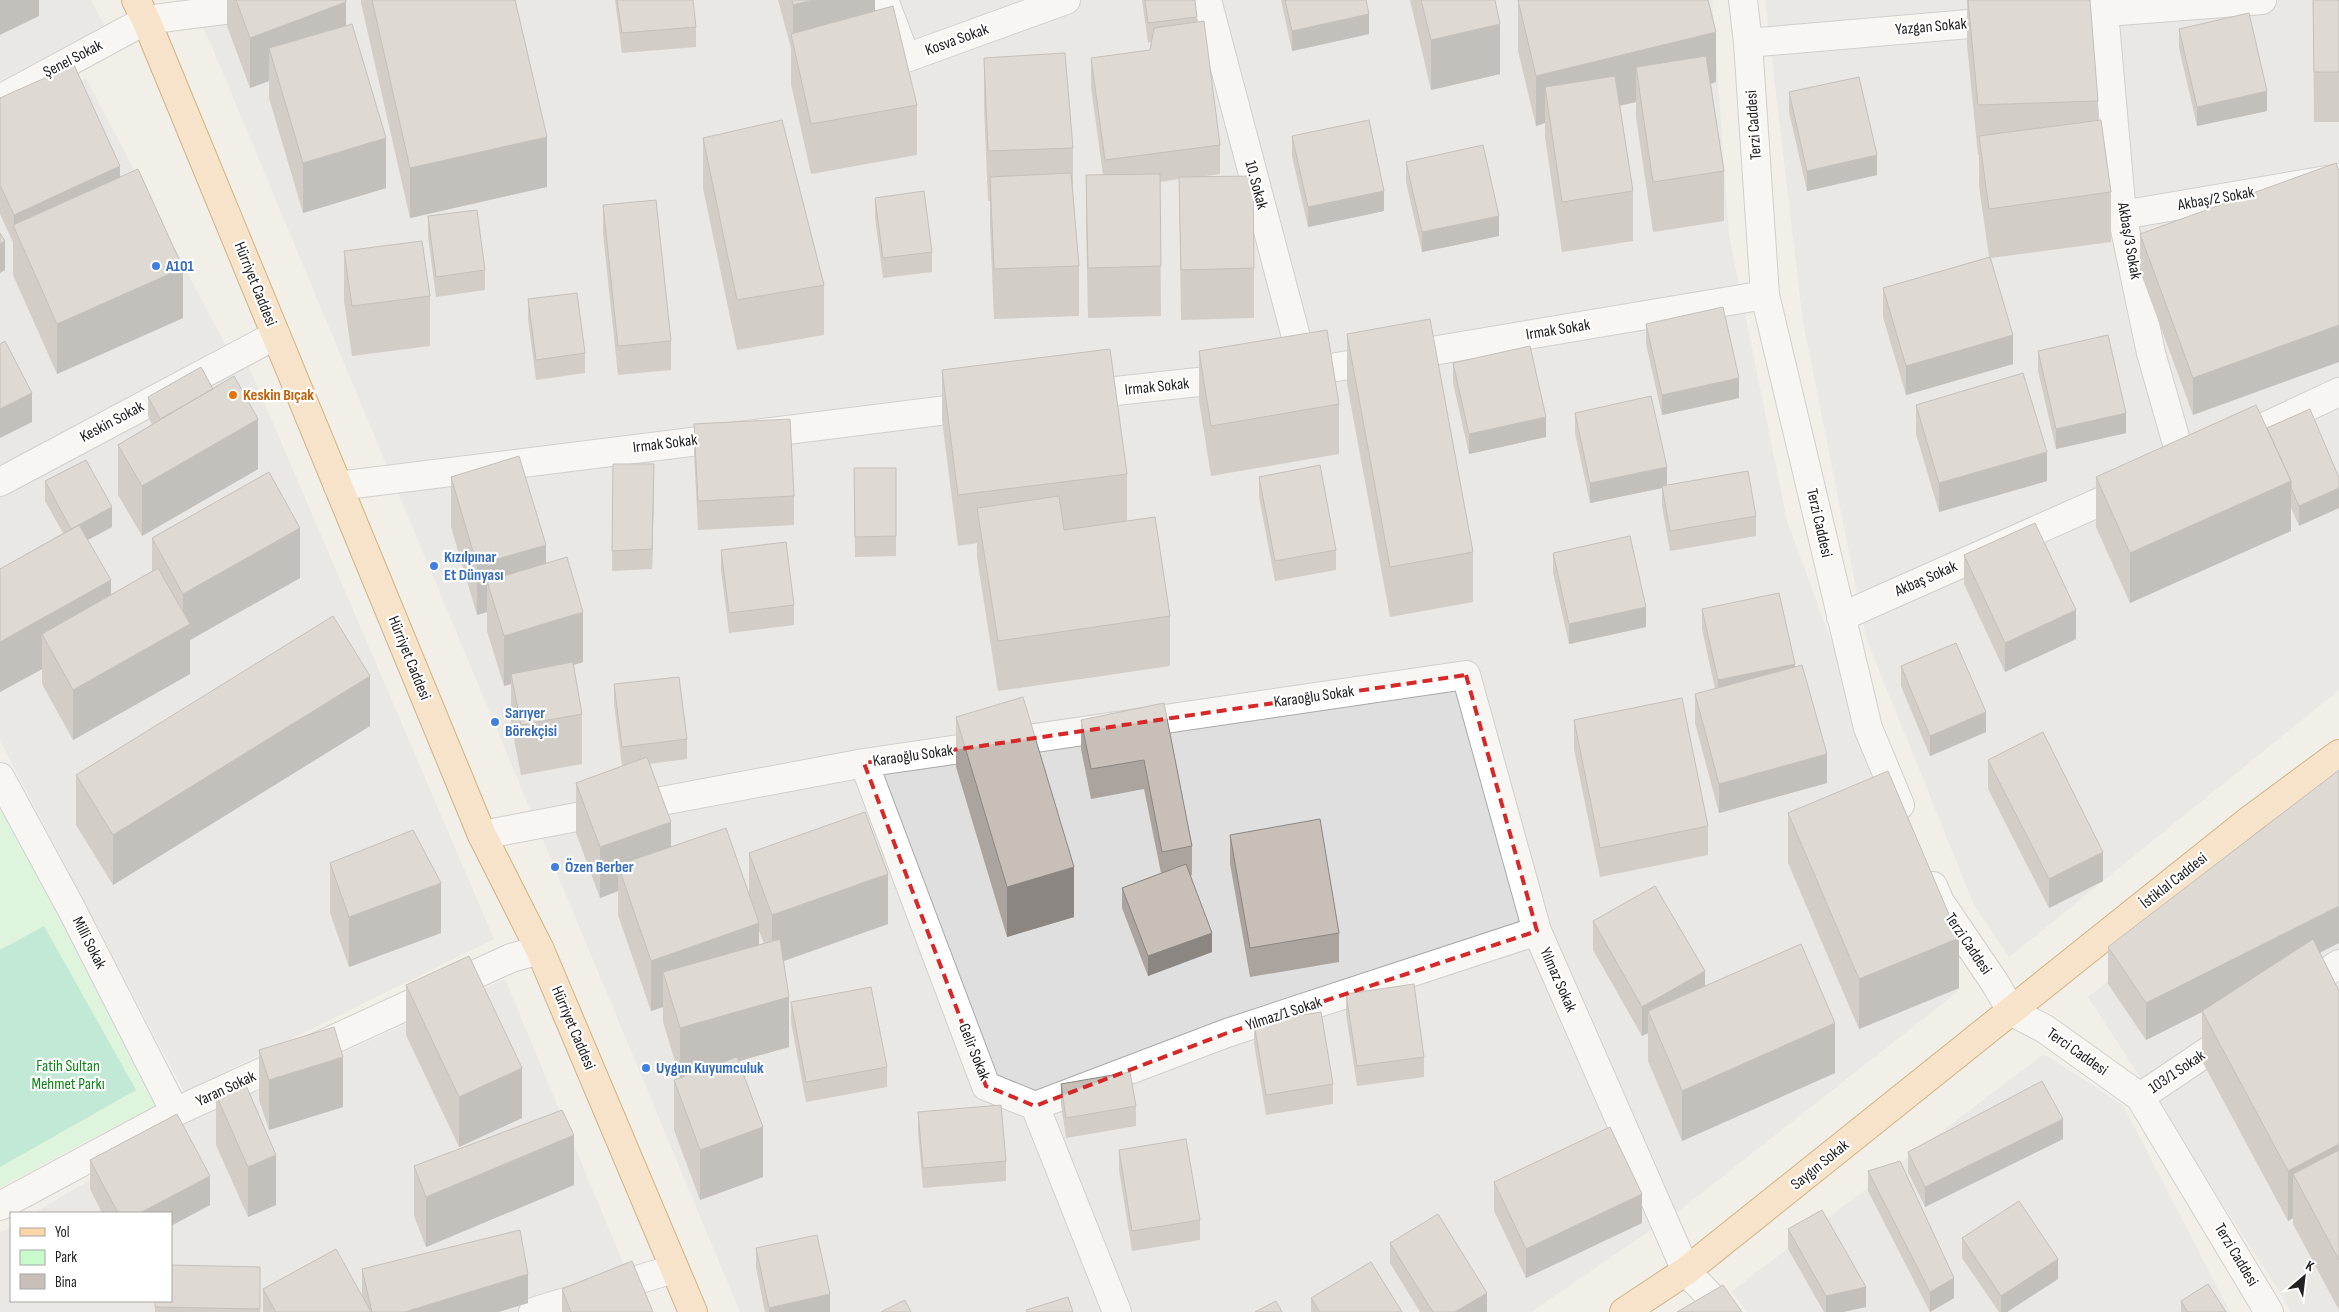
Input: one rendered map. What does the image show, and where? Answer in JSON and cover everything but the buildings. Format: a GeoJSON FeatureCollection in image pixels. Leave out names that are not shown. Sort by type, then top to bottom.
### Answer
{"type":"FeatureCollection","features":[{"type":"Feature","properties":{"kind":"main road","name":"Hürriyet Caddesi"},"geometry":{"type":"LineString","coordinates":[[141,10],[482,835],[540,950],[673,1270],[693,1312]]}},
{"type":"Feature","properties":{"kind":"main road","name":"İstiklal Caddesi"},"geometry":{"type":"LineString","coordinates":[[2012,1012],[2251,820],[2339,754]]}},
{"type":"Feature","properties":{"kind":"main road","name":"Saygın Sokak"},"geometry":{"type":"LineString","coordinates":[[1624,1312],[1686,1271],[2012,1012]]}},
{"type":"Feature","properties":{"kind":"street"},"geometry":{"type":"LineString","coordinates":[[141,10],[302,0]]}},
{"type":"Feature","properties":{"kind":"street","name":"Kosva Sokak"},"geometry":{"type":"LineString","coordinates":[[884,0],[906,58],[1066,0]]}},
{"type":"Feature","properties":{"kind":"street","name":"10. Sokak"},"geometry":{"type":"LineString","coordinates":[[1207,0],[1305,371]]}},
{"type":"Feature","properties":{"kind":"street","name":"Terzi Caddesi"},"geometry":{"type":"LineString","coordinates":[[1744,0],[1765,296],[1868,728],[1910,829]]}},
{"type":"Feature","properties":{"kind":"street","name":"Yazgan Sokak"},"geometry":{"type":"LineString","coordinates":[[1748,43],[2105,6],[2262,0]]}},
{"type":"Feature","properties":{"kind":"street","name":"Akbaş/3 Sokak"},"geometry":{"type":"LineString","coordinates":[[2105,6],[2122,215],[2151,354],[2183,465]]}},
{"type":"Feature","properties":{"kind":"street","name":"Şenel Sokak"},"geometry":{"type":"LineString","coordinates":[[0,99],[141,10]]}},
{"type":"Feature","properties":{"kind":"street","name":"Akbaş/2 Sokak"},"geometry":{"type":"LineString","coordinates":[[2122,215],[2339,178]]}},
{"type":"Feature","properties":{"kind":"street","name":"Irmak Sokak"},"geometry":{"type":"LineString","coordinates":[[1052,398],[1305,371],[1765,296]]}},
{"type":"Feature","properties":{"kind":"street","name":"Keskin Sokak"},"geometry":{"type":"LineString","coordinates":[[0,482],[276,335]]}},
{"type":"Feature","properties":{"kind":"street","name":"Akbaş Sokak"},"geometry":{"type":"LineString","coordinates":[[1841,617],[2183,465],[2339,392]]}},
{"type":"Feature","properties":{"kind":"street","name":"Irmak Sokak"},"geometry":{"type":"LineString","coordinates":[[338,486],[1004,403]]}},
{"type":"Feature","properties":{"kind":"street","name":"Karaoğlu Sokak"},"geometry":{"type":"LineString","coordinates":[[482,835],[864,763],[1466,675]]}},
{"type":"Feature","properties":{"kind":"street","name":"Yılmaz Sokak"},"geometry":{"type":"LineString","coordinates":[[1466,675],[1537,931],[1686,1271]]}},
{"type":"Feature","properties":{"kind":"street","name":"Gelir Sokak"},"geometry":{"type":"LineString","coordinates":[[864,763],[986,1086],[1035,1106]]}},
{"type":"Feature","properties":{"kind":"street","name":"Milli Sokak"},"geometry":{"type":"LineString","coordinates":[[0,777],[71,908],[175,1112]]}},
{"type":"Feature","properties":{"kind":"street","name":"Terzi Caddesi"},"geometry":{"type":"LineString","coordinates":[[1925,866],[1940,902],[1995,983],[2012,1012]]}},
{"type":"Feature","properties":{"kind":"street","name":"Yılmaz/1 Sokak"},"geometry":{"type":"LineString","coordinates":[[1035,1106],[1227,1033],[1537,931]]}},
{"type":"Feature","properties":{"kind":"street","name":"Yaran Sokak"},"geometry":{"type":"LineString","coordinates":[[0,1206],[175,1112],[511,958],[540,950]]}},
{"type":"Feature","properties":{"kind":"street"},"geometry":{"type":"LineString","coordinates":[[2279,1004],[2333,968],[2339,997]]}},
{"type":"Feature","properties":{"kind":"street","name":"Terci Caddesi"},"geometry":{"type":"LineString","coordinates":[[2012,1012],[2045,1029],[2140,1097]]}},
{"type":"Feature","properties":{"kind":"street","name":"103/1 Sokak"},"geometry":{"type":"LineString","coordinates":[[2140,1097],[2254,1020]]}},
{"type":"Feature","properties":{"kind":"street","name":"Terzi Caddesi"},"geometry":{"type":"LineString","coordinates":[[2140,1097],[2269,1312]]}},
{"type":"Feature","properties":{"kind":"street"},"geometry":{"type":"LineString","coordinates":[[1035,1106],[1117,1312]]}},
{"type":"Feature","properties":{"kind":"street"},"geometry":{"type":"LineString","coordinates":[[534,1312],[673,1270]]}},
{"type":"Feature","properties":{"kind":"street"},"geometry":{"type":"LineString","coordinates":[[1686,1271],[1709,1295],[1721,1312]]}},
{"type":"Feature","properties":{"kind":"highlighted area"},"geometry":{"type":"Polygon","coordinates":[[[1466,675],[1537,931],[1227,1033],[1035,1106],[986,1086],[864,763],[1466,675]]]}},
{"type":"Feature","properties":{"kind":"shaded area"},"geometry":{"type":"Polygon","coordinates":[[[0,0],[91,0],[107,30],[0,82],[0,0]]]}},
{"type":"Feature","properties":{"kind":"shaded area"},"geometry":{"type":"Polygon","coordinates":[[[188,0],[1712,0],[1729,235],[1787,521],[1959,988],[1956,993],[1676,1213],[1531,1312],[740,1312],[210,42],[188,0]]]}},
{"type":"Feature","properties":{"kind":"shaded area"},"geometry":{"type":"Polygon","coordinates":[[[1765,0],[2339,0],[2339,690],[2009,957],[1974,905],[1866,638],[1803,322],[1765,0]]]}},
{"type":"Feature","properties":{"kind":"shaded area"},"geometry":{"type":"Polygon","coordinates":[[[86,78],[230,354],[0,466],[0,126],[86,78]]]}},
{"type":"Feature","properties":{"kind":"shaded area"},"geometry":{"type":"Polygon","coordinates":[[[245,358],[494,939],[184,1092],[0,741],[0,494],[245,358]]]}},
{"type":"Feature","properties":{"kind":"shaded area"},"geometry":{"type":"Polygon","coordinates":[[[2339,802],[2339,1312],[2291,1312],[2088,997],[2339,802]]]}},
{"type":"Feature","properties":{"kind":"shaded area"},"geometry":{"type":"Polygon","coordinates":[[[505,979],[628,1275],[515,1312],[0,1312],[0,1233],[10,1228],[10,1302],[172,1302],[172,1212],[36,1212],[181,1126],[505,979]]]}},
{"type":"Feature","properties":{"kind":"shaded area"},"geometry":{"type":"Polygon","coordinates":[[[2044,1054],[2123,1105],[2230,1312],[1747,1312],[1732,1291],[2044,1054]]]}},
{"type":"Feature","properties":{"kind":"green space","name":"Fatih Sultan Mehmet Parkı"},"geometry":{"type":"Polygon","coordinates":[[[0,803],[159,1104],[0,1187],[0,803]]]}},
{"type":"Feature","properties":{"kind":"green space","name":"Fatih Sultan Mehmet Parkı"},"geometry":{"type":"Polygon","coordinates":[[[44,926],[136,1090],[0,1167],[0,950],[44,926]]]}},
{"type":"Feature","properties":{"kind":"place","name":"A101"},"geometry":{"type":"Point","coordinates":[156,266]}},
{"type":"Feature","properties":{"kind":"place","name":"Keskin Bıçak"},"geometry":{"type":"Point","coordinates":[233,395]}},
{"type":"Feature","properties":{"kind":"place","name":"Kızılpınar Et Dünyası"},"geometry":{"type":"Point","coordinates":[434,566]}},
{"type":"Feature","properties":{"kind":"place","name":"Sarıyer Börekçisi"},"geometry":{"type":"Point","coordinates":[495,722]}},
{"type":"Feature","properties":{"kind":"place","name":"Özen Berber"},"geometry":{"type":"Point","coordinates":[555,867]}},
{"type":"Feature","properties":{"kind":"place","name":"Uygun Kuyumculuk"},"geometry":{"type":"Point","coordinates":[646,1068]}}]}
